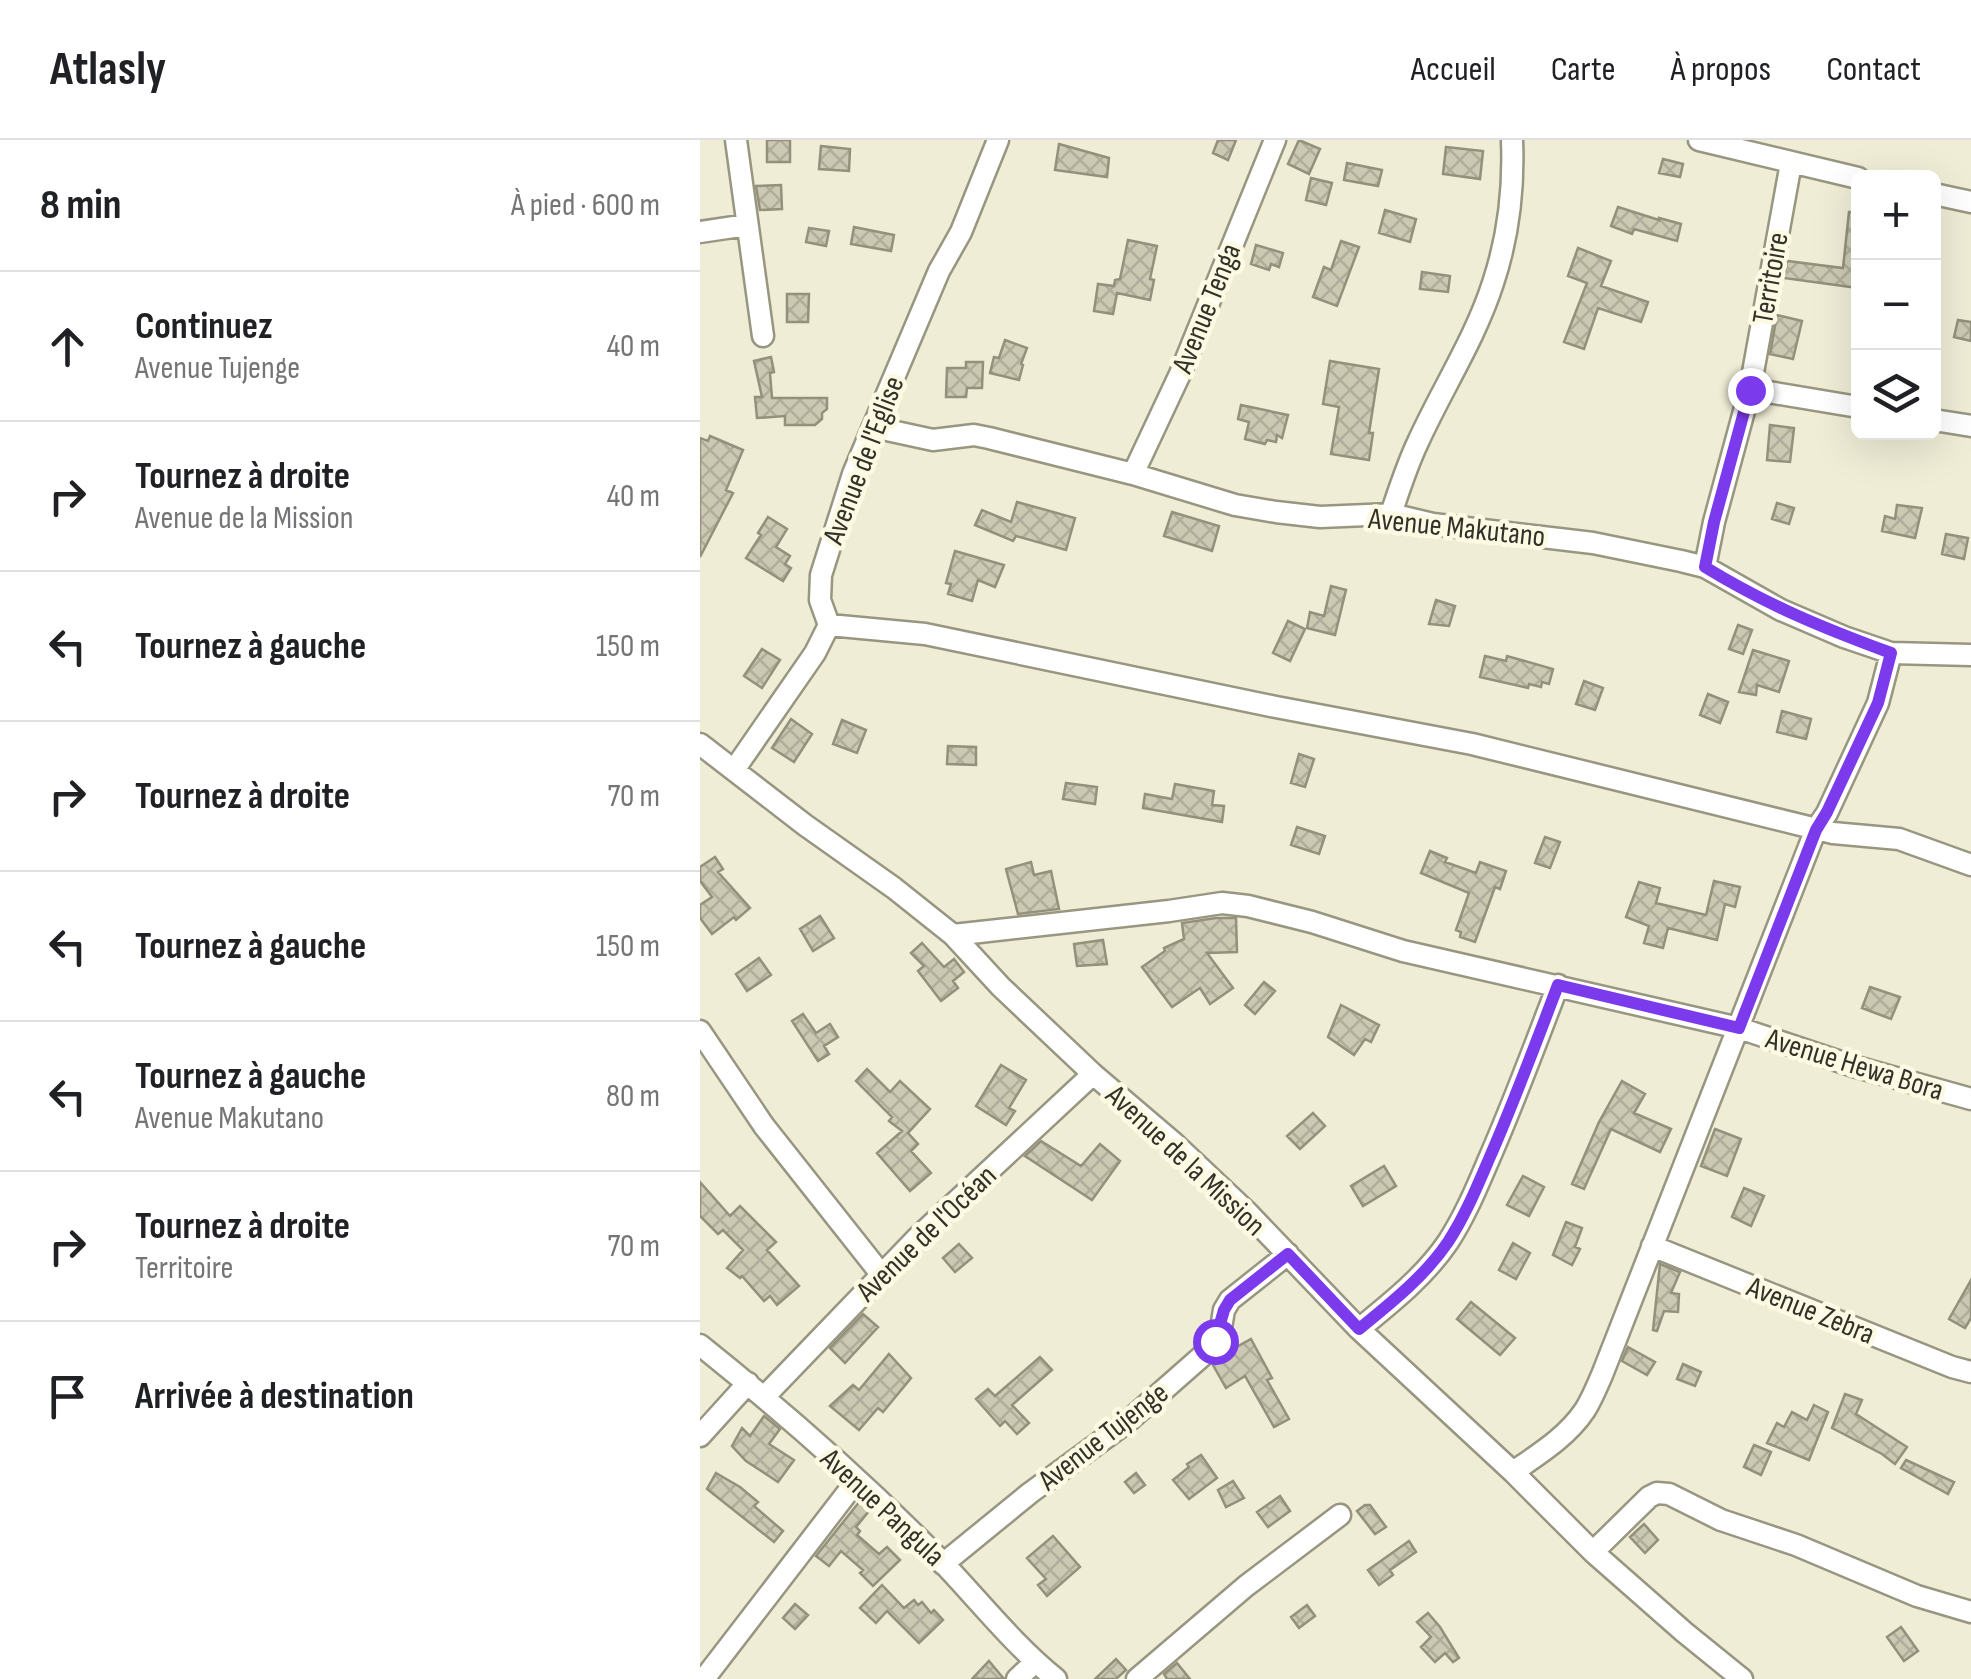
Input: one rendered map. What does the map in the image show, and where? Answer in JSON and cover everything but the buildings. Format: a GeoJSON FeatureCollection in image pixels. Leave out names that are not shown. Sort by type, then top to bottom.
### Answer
{"type":"FeatureCollection","features":[{"type":"Feature","properties":{"kind":"street"},"geometry":{"type":"LineString","coordinates":[[736,140],[763,336]]}},
{"type":"Feature","properties":{"kind":"street","name":"Avenue de l'Eglise"},"geometry":{"type":"LineString","coordinates":[[828,626],[820,600],[821,576],[853,474],[998,140]]}},
{"type":"Feature","properties":{"kind":"street","name":"Avenue Tenga"},"geometry":{"type":"LineString","coordinates":[[1132,474],[1180,374],[1275,140]]}},
{"type":"Feature","properties":{"kind":"street"},"geometry":{"type":"LineString","coordinates":[[1390,514],[1416,446],[1480,318],[1492,285],[1504,246],[1512,140]]}},
{"type":"Feature","properties":{"kind":"street"},"geometry":{"type":"LineString","coordinates":[[1699,140],[1851,176]]}},
{"type":"Feature","properties":{"kind":"street","name":"Territoire"},"geometry":{"type":"LineString","coordinates":[[1705,567],[1750,390],[1791,163]]}},
{"type":"Feature","properties":{"kind":"street"},"geometry":{"type":"LineString","coordinates":[[1941,196],[1971,202]]}},
{"type":"Feature","properties":{"kind":"street"},"geometry":{"type":"LineString","coordinates":[[700,232],[747,225]]}},
{"type":"Feature","properties":{"kind":"street"},"geometry":{"type":"LineString","coordinates":[[1750,390],[1851,407]]}},
{"type":"Feature","properties":{"kind":"street"},"geometry":{"type":"LineString","coordinates":[[1941,421],[1971,426]]}},
{"type":"Feature","properties":{"kind":"street","name":"Avenue Makutano"},"geometry":{"type":"LineString","coordinates":[[873,427],[934,440],[974,435],[1132,474],[1235,505],[1276,512],[1320,516],[1390,514],[1433,524],[1592,542],[1705,567],[1781,610],[1891,653],[1971,655]]}},
{"type":"Feature","properties":{"kind":"street"},"geometry":{"type":"LineString","coordinates":[[734,770],[816,653],[828,626],[925,634],[1472,744],[1816,830],[1899,839],[1971,866]]}},
{"type":"Feature","properties":{"kind":"street"},"geometry":{"type":"LineString","coordinates":[[1513,1472],[1547,1449],[1586,1408],[1612,1352],[1816,830],[1878,703],[1891,653]]}},
{"type":"Feature","properties":{"kind":"street","name":"Avenue de la Mission"},"geometry":{"type":"LineString","coordinates":[[700,744],[953,935],[1093,1074],[1174,1143],[1359,1329],[1593,1552],[1742,1679]]}},
{"type":"Feature","properties":{"kind":"street","name":"Avenue Hewa Bora"},"geometry":{"type":"LineString","coordinates":[[953,935],[1222,904],[1248,906],[1402,951],[1739,1028],[1971,1099]]}},
{"type":"Feature","properties":{"kind":"street"},"geometry":{"type":"LineString","coordinates":[[1359,1329],[1428,1268],[1469,1205],[1558,985]]}},
{"type":"Feature","properties":{"kind":"street"},"geometry":{"type":"LineString","coordinates":[[700,1032],[774,1138],[881,1274]]}},
{"type":"Feature","properties":{"kind":"street","name":"Avenue de l'Océan"},"geometry":{"type":"LineString","coordinates":[[700,1436],[756,1390],[1093,1074]]}},
{"type":"Feature","properties":{"kind":"street","name":"Avenue Zebra"},"geometry":{"type":"LineString","coordinates":[[1652,1246],[1971,1372]]}},
{"type":"Feature","properties":{"kind":"street","name":"Avenue Tujenge"},"geometry":{"type":"LineString","coordinates":[[944,1564],[1126,1423],[1200,1358],[1215,1341],[1230,1300],[1288,1254]]}},
{"type":"Feature","properties":{"kind":"street","name":"Avenue Pangula"},"geometry":{"type":"LineString","coordinates":[[700,1344],[857,1480],[1056,1679]]}},
{"type":"Feature","properties":{"kind":"street"},"geometry":{"type":"LineString","coordinates":[[704,1679],[857,1480]]}},
{"type":"Feature","properties":{"kind":"street"},"geometry":{"type":"LineString","coordinates":[[1593,1552],[1648,1497],[1665,1492],[1722,1520],[1796,1544],[1917,1596],[1971,1612]]}},
{"type":"Feature","properties":{"kind":"street"},"geometry":{"type":"LineString","coordinates":[[1137,1679],[1246,1586],[1340,1515]]}},
{"type":"Feature","properties":{"kind":"street"},"geometry":{"type":"LineString","coordinates":[[1016,1679],[1035,1662]]}},
{"type":"Feature","properties":{"kind":"route"},"geometry":{"type":"LineString","coordinates":[[1215,1341],[1230,1300],[1288,1254],[1359,1329],[1428,1268],[1469,1205],[1558,985],[1739,1028],[1816,830],[1878,703],[1891,653],[1781,610],[1705,567],[1750,390]]}}]}
